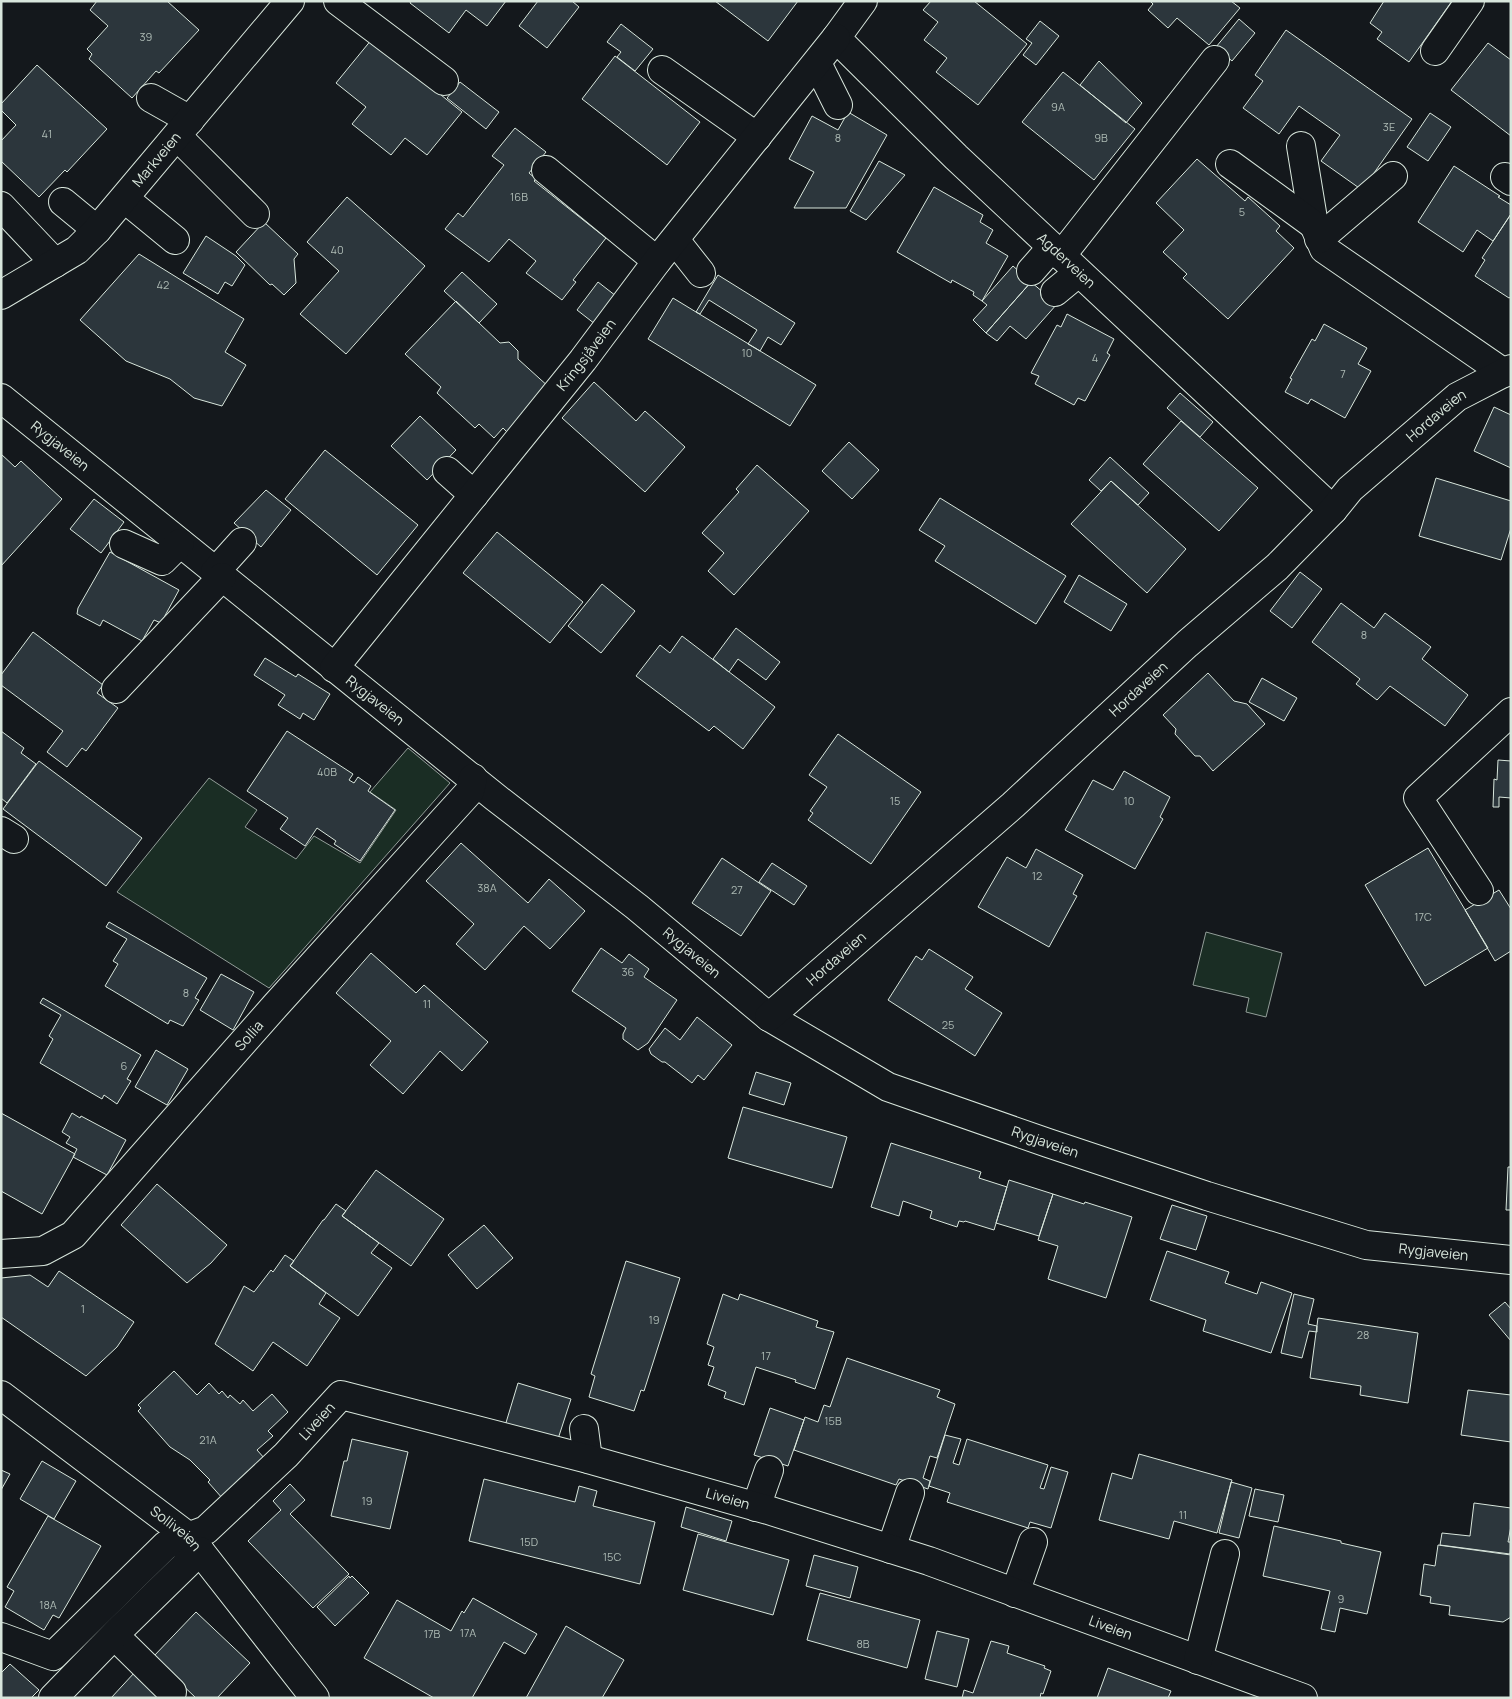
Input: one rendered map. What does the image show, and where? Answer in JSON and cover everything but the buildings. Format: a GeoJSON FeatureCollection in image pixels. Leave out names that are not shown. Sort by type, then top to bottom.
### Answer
{"type":"FeatureCollection","features":[{"type":"Feature","properties":{"kind":"street"},"geometry":{"type":"LineString","coordinates":[[338,1],[444,82]]}},
{"type":"Feature","properties":{"kind":"street"},"geometry":{"type":"LineString","coordinates":[[836,38],[862,1]]}},
{"type":"Feature","properties":{"kind":"street"},"geometry":{"type":"LineString","coordinates":[[1435,51],[1470,1]]}},
{"type":"Feature","properties":{"kind":"street","name":"Markveien"},"geometry":{"type":"LineString","coordinates":[[1,294],[76,250],[97,230],[184,128],[281,4]]}},
{"type":"Feature","properties":{"kind":"street","name":"Kringsjåveien"},"geometry":{"type":"LineString","coordinates":[[334,668],[583,360],[657,261],[836,38]]}},
{"type":"Feature","properties":{"kind":"street","name":"Agderveien"},"geometry":{"type":"LineString","coordinates":[[836,38],[956,158],[1333,510]]}},
{"type":"Feature","properties":{"kind":"street"},"geometry":{"type":"LineString","coordinates":[[1055,292],[1064,259],[1151,125],[1215,60]]}},
{"type":"Feature","properties":{"kind":"street"},"geometry":{"type":"LineString","coordinates":[[817,63],[838,105]]}},
{"type":"Feature","properties":{"kind":"street"},"geometry":{"type":"LineString","coordinates":[[662,70],[757,137]]}},
{"type":"Feature","properties":{"kind":"street"},"geometry":{"type":"LineString","coordinates":[[151,98],[184,128],[255,214]]}},
{"type":"Feature","properties":{"kind":"street"},"geometry":{"type":"LineString","coordinates":[[1301,146],[1317,232],[1324,249],[1507,371]]}},
{"type":"Feature","properties":{"kind":"street"},"geometry":{"type":"LineString","coordinates":[[1230,164],[1317,232]]}},
{"type":"Feature","properties":{"kind":"street"},"geometry":{"type":"LineString","coordinates":[[546,170],[657,261]]}},
{"type":"Feature","properties":{"kind":"street"},"geometry":{"type":"LineString","coordinates":[[1317,232],[1393,176]]}},
{"type":"Feature","properties":{"kind":"street"},"geometry":{"type":"LineString","coordinates":[[125,199],[175,240]]}},
{"type":"Feature","properties":{"kind":"street"},"geometry":{"type":"LineString","coordinates":[[63,202],[97,230]]}},
{"type":"Feature","properties":{"kind":"street"},"geometry":{"type":"LineString","coordinates":[[1,206],[55,263]]}},
{"type":"Feature","properties":{"kind":"street"},"geometry":{"type":"LineString","coordinates":[[675,240],[701,273]]}},
{"type":"Feature","properties":{"kind":"street"},"geometry":{"type":"LineString","coordinates":[[1031,271],[1064,259]]}},
{"type":"Feature","properties":{"kind":"street","name":"Hordaveien"},"geometry":{"type":"LineString","coordinates":[[769,1018],[1013,805],[1187,644],[1277,567],[1333,510],[1350,489],[1457,397],[1507,371]]}},
{"type":"Feature","properties":{"kind":"street","name":"Rygjaveien"},"geometry":{"type":"LineString","coordinates":[[1,398],[334,668],[637,907],[769,1018],[888,1086],[1048,1143],[1206,1196],[1366,1245],[1511,1260]]}},
{"type":"Feature","properties":{"kind":"street"},"geometry":{"type":"LineString","coordinates":[[446,471],[474,495]]}},
{"type":"Feature","properties":{"kind":"street"},"geometry":{"type":"LineString","coordinates":[[116,689],[218,575],[242,542]]}},
{"type":"Feature","properties":{"kind":"street"},"geometry":{"type":"LineString","coordinates":[[124,544],[162,561],[180,543]]}},
{"type":"Feature","properties":{"kind":"street"},"geometry":{"type":"LineString","coordinates":[[1479,891],[1418,798],[1511,712]]}},
{"type":"Feature","properties":{"kind":"street","name":"Sollia"},"geometry":{"type":"LineString","coordinates":[[1,1254],[43,1251],[73,1235],[276,1005],[470,791],[473,778]]}},
{"type":"Feature","properties":{"kind":"street","name":"Solliveien"},"geometry":{"type":"LineString","coordinates":[[1,1395],[194,1544],[314,1698]]}},
{"type":"Feature","properties":{"kind":"street","name":"Liveien"},"geometry":{"type":"LineString","coordinates":[[194,1544],[206,1530],[286,1455],[341,1395],[588,1459],[756,1507],[891,1549],[1303,1698]]}},
{"type":"Feature","properties":{"kind":"street"},"geometry":{"type":"LineString","coordinates":[[584,1429],[588,1459]]}},
{"type":"Feature","properties":{"kind":"street"},"geometry":{"type":"LineString","coordinates":[[756,1507],[769,1470]]}},
{"type":"Feature","properties":{"kind":"street"},"geometry":{"type":"LineString","coordinates":[[891,1549],[910,1493]]}},
{"type":"Feature","properties":{"kind":"street"},"geometry":{"type":"LineString","coordinates":[[1016,1593],[1033,1542]]}},
{"type":"Feature","properties":{"kind":"street"},"geometry":{"type":"LineString","coordinates":[[53,1698],[115,1636],[194,1544]]}},
{"type":"Feature","properties":{"kind":"street"},"geometry":{"type":"LineString","coordinates":[[1,1637],[53,1656],[166,1545],[194,1544]]}},
{"type":"Feature","properties":{"kind":"street"},"geometry":{"type":"LineString","coordinates":[[1198,1660],[1224,1554]]}},
{"type":"Feature","properties":{"kind":"street"},"geometry":{"type":"LineString","coordinates":[[115,1636],[172,1692]]}},
{"type":"Feature","properties":{"kind":"green space"},"geometry":{"type":"Polygon","coordinates":[[[408,748],[450,783],[269,988],[117,892],[209,778],[257,810],[245,827],[296,859],[314,836],[360,863],[396,810],[370,792],[408,748]]]}},
{"type":"Feature","properties":{"kind":"green space"},"geometry":{"type":"Polygon","coordinates":[[[1206,932],[1282,953],[1266,1017],[1246,1012],[1249,998],[1193,985],[1206,932]]]}}]}
